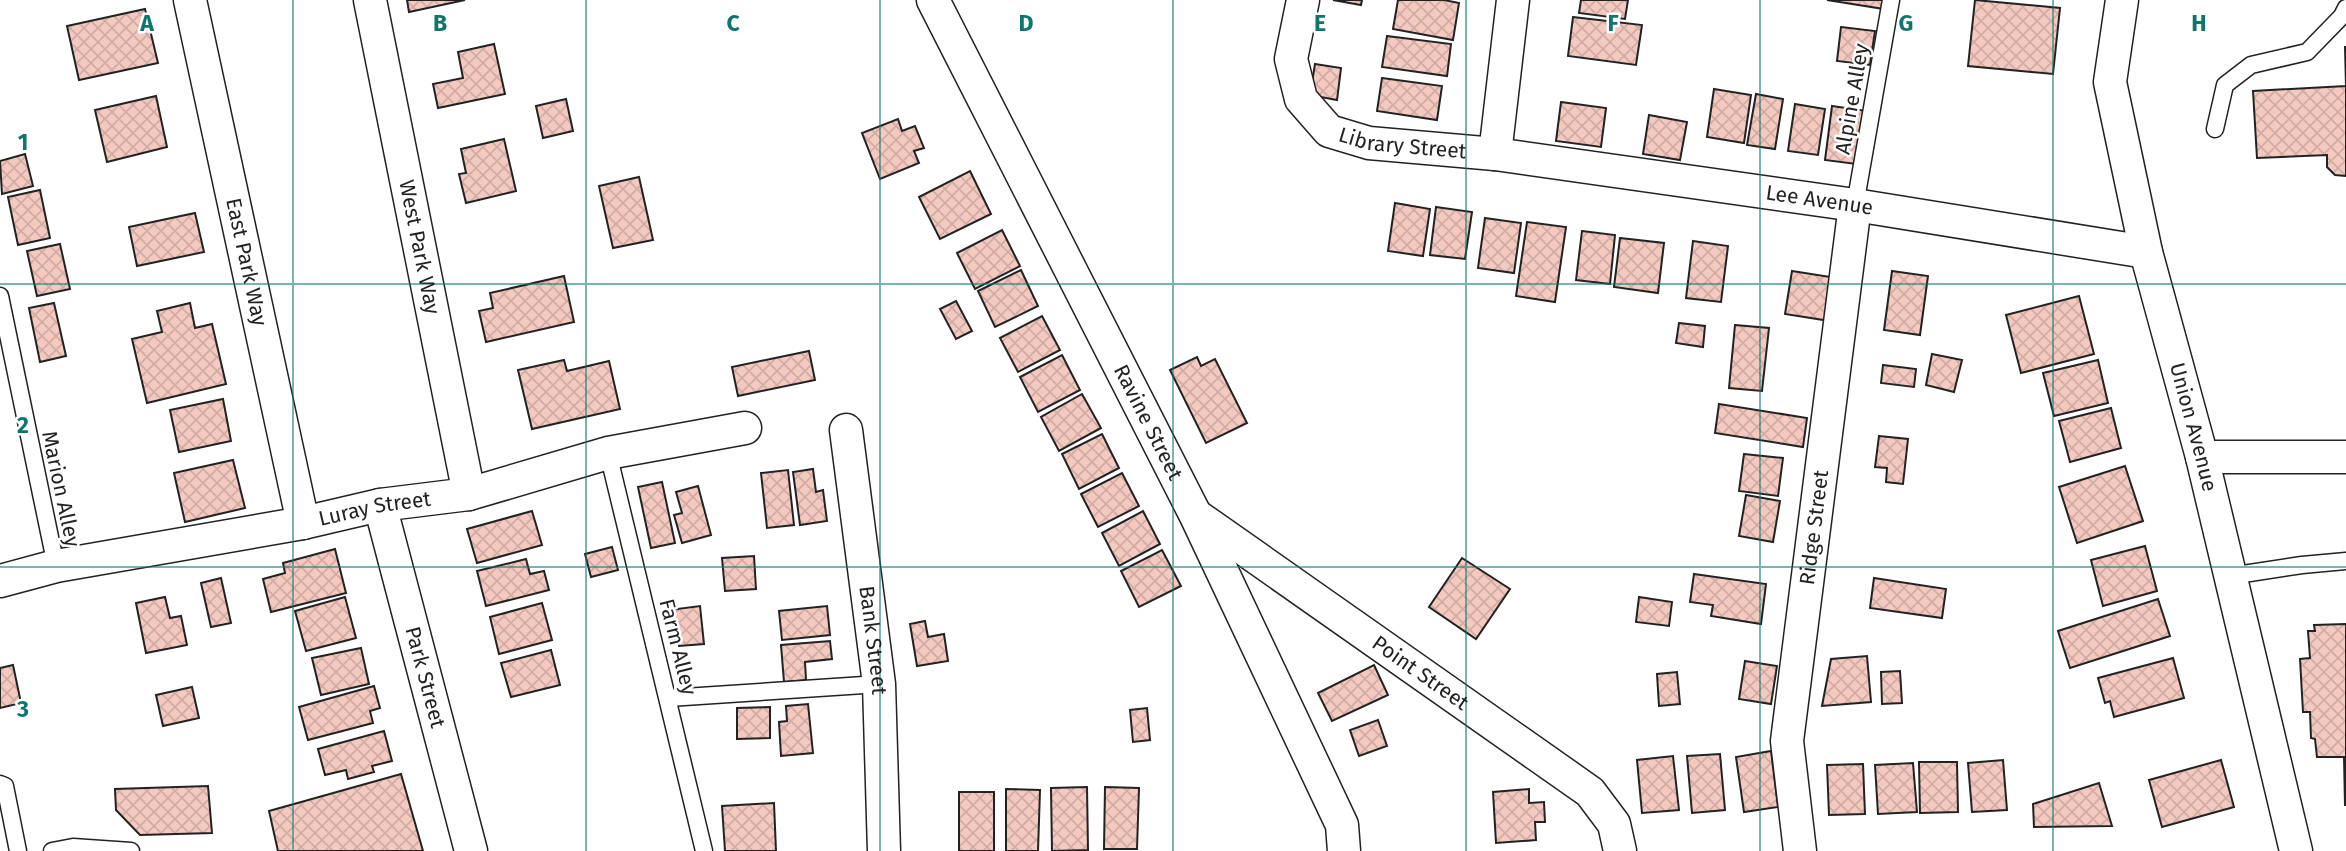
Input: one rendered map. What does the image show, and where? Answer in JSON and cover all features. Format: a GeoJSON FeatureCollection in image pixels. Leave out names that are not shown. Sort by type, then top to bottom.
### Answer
{"type":"FeatureCollection","features":[{"type":"Feature","properties":{"kind":"street","name":"East Park Way"},"geometry":{"type":"LineString","coordinates":[[190,0],[303,523]]}},
{"type":"Feature","properties":{"kind":"street","name":"West Park Way"},"geometry":{"type":"LineString","coordinates":[[370,0],[469,494]]}},
{"type":"Feature","properties":{"kind":"street","name":"Ravine Street"},"geometry":{"type":"LineString","coordinates":[[933,0],[1196,516],[1342,825],[1344,851]]}},
{"type":"Feature","properties":{"kind":"street","name":"Library Street"},"geometry":{"type":"LineString","coordinates":[[1303,0],[1291,58],[1301,99],[1329,131],[1369,143],[1496,154]]}},
{"type":"Feature","properties":{"kind":"street"},"geometry":{"type":"LineString","coordinates":[[1496,154],[1513,0]]}},
{"type":"Feature","properties":{"kind":"street","name":"Union Avenue"},"geometry":{"type":"LineString","coordinates":[[2122,0],[2110,82],[2146,252],[2202,457],[2296,851]]}},
{"type":"Feature","properties":{"kind":"street","name":"Lee Avenue"},"geometry":{"type":"LineString","coordinates":[[1496,154],[1855,205],[2146,252]]}},
{"type":"Feature","properties":{"kind":"street","name":"Ridge Street"},"geometry":{"type":"LineString","coordinates":[[1800,851],[1787,741],[1855,205]]}},
{"type":"Feature","properties":{"kind":"street","name":"Luray Street"},"geometry":{"type":"LineString","coordinates":[[0,581],[56,566],[303,523],[380,505],[469,494],[608,453],[745,428]]}},
{"type":"Feature","properties":{"kind":"street","name":"Bank Street"},"geometry":{"type":"LineString","coordinates":[[846,430],[880,684],[884,851]]}},
{"type":"Feature","properties":{"kind":"street"},"geometry":{"type":"LineString","coordinates":[[2202,457],[2346,457]]}},
{"type":"Feature","properties":{"kind":"street","name":"Park Street"},"geometry":{"type":"LineString","coordinates":[[380,505],[471,851]]}},
{"type":"Feature","properties":{"kind":"street","name":"Point Street"},"geometry":{"type":"LineString","coordinates":[[1196,516],[1590,792],[1614,824],[1620,851]]}},
{"type":"Feature","properties":{"kind":"lane","name":"Alpine Alley"},"geometry":{"type":"LineString","coordinates":[[1855,205],[1891,0]]}},
{"type":"Feature","properties":{"kind":"lane"},"geometry":{"type":"LineString","coordinates":[[2214,129],[2225,85],[2251,65],[2307,52],[2342,16],[2346,8]]}},
{"type":"Feature","properties":{"kind":"lane","name":"Marion Alley"},"geometry":{"type":"LineString","coordinates":[[0,296],[56,566]]}},
{"type":"Feature","properties":{"kind":"lane","name":"Farm Alley"},"geometry":{"type":"LineString","coordinates":[[608,453],[704,851]]}},
{"type":"Feature","properties":{"kind":"lane"},"geometry":{"type":"LineString","coordinates":[[2230,576],[2346,561]]}},
{"type":"Feature","properties":{"kind":"lane"},"geometry":{"type":"LineString","coordinates":[[669,698],[880,684]]}},
{"type":"Feature","properties":{"kind":"lane"},"geometry":{"type":"LineString","coordinates":[[0,784],[5,786],[18,851]]}},
{"type":"Feature","properties":{"kind":"lane"},"geometry":{"type":"LineString","coordinates":[[52,851],[74,848],[131,851]]}},
{"type":"Feature","properties":{"kind":"building"},"geometry":{"type":"Polygon","coordinates":[[[407,0],[465,0],[409,12],[407,0]]]}},
{"type":"Feature","properties":{"kind":"building"},"geometry":{"type":"Polygon","coordinates":[[[1333,0],[1362,0],[1361,5],[1333,0]]]}},
{"type":"Feature","properties":{"kind":"building"},"geometry":{"type":"Polygon","coordinates":[[[1398,0],[1444,0],[1459,3],[1453,40],[1393,29],[1398,0]]]}},
{"type":"Feature","properties":{"kind":"building"},"geometry":{"type":"Polygon","coordinates":[[[1581,0],[1628,0],[1625,19],[1579,13],[1581,0]]]}},
{"type":"Feature","properties":{"kind":"building"},"geometry":{"type":"Polygon","coordinates":[[[1827,0],[1885,0],[1884,9],[1827,0]]]}},
{"type":"Feature","properties":{"kind":"building"},"geometry":{"type":"Polygon","coordinates":[[[1975,0],[2060,8],[2053,74],[1968,66],[1975,0]]]}},
{"type":"Feature","properties":{"kind":"building"},"geometry":{"type":"Polygon","coordinates":[[[145,9],[158,63],[79,80],[67,26],[145,9]]]}},
{"type":"Feature","properties":{"kind":"building"},"geometry":{"type":"Polygon","coordinates":[[[1573,17],[1642,25],[1636,65],[1568,56],[1573,17]]]}},
{"type":"Feature","properties":{"kind":"building"},"geometry":{"type":"Polygon","coordinates":[[[1841,27],[1875,31],[1870,65],[1837,61],[1841,27]]]}},
{"type":"Feature","properties":{"kind":"building"},"geometry":{"type":"Polygon","coordinates":[[[1387,36],[1451,44],[1447,76],[1382,67],[1387,36]]]}},
{"type":"Feature","properties":{"kind":"building"},"geometry":{"type":"Polygon","coordinates":[[[494,44],[505,94],[438,108],[433,84],[463,78],[458,52],[494,44]]]}},
{"type":"Feature","properties":{"kind":"building"},"geometry":{"type":"Polygon","coordinates":[[[1315,64],[1341,68],[1337,100],[1310,95],[1315,64]]]}},
{"type":"Feature","properties":{"kind":"building"},"geometry":{"type":"Polygon","coordinates":[[[1382,78],[1442,86],[1437,120],[1377,111],[1382,78]]]}},
{"type":"Feature","properties":{"kind":"building"},"geometry":{"type":"Polygon","coordinates":[[[2346,86],[2346,176],[2335,175],[2327,167],[2327,155],[2257,158],[2253,91],[2346,86]]]}},
{"type":"Feature","properties":{"kind":"building"},"geometry":{"type":"Polygon","coordinates":[[[1714,89],[1751,95],[1744,143],[1707,137],[1714,89]]]}},
{"type":"Feature","properties":{"kind":"building"},"geometry":{"type":"Polygon","coordinates":[[[1756,94],[1783,99],[1775,149],[1747,145],[1756,94]]]}},
{"type":"Feature","properties":{"kind":"building"},"geometry":{"type":"Polygon","coordinates":[[[156,96],[167,147],[107,162],[95,110],[156,96]]]}},
{"type":"Feature","properties":{"kind":"building"},"geometry":{"type":"Polygon","coordinates":[[[566,99],[573,131],[543,138],[536,106],[566,99]]]}},
{"type":"Feature","properties":{"kind":"building"},"geometry":{"type":"Polygon","coordinates":[[[1561,102],[1606,108],[1601,147],[1556,141],[1561,102]]]}},
{"type":"Feature","properties":{"kind":"building"},"geometry":{"type":"Polygon","coordinates":[[[1795,104],[1825,109],[1818,155],[1788,151],[1795,104]]]}},
{"type":"Feature","properties":{"kind":"building"},"geometry":{"type":"Polygon","coordinates":[[[1832,106],[1867,111],[1856,164],[1825,160],[1832,106]]]}},
{"type":"Feature","properties":{"kind":"building"},"geometry":{"type":"Polygon","coordinates":[[[1649,115],[1687,122],[1680,160],[1643,154],[1649,115]]]}},
{"type":"Feature","properties":{"kind":"building"},"geometry":{"type":"Polygon","coordinates":[[[898,119],[902,131],[915,126],[924,148],[914,151],[919,163],[880,179],[862,133],[898,119]]]}},
{"type":"Feature","properties":{"kind":"building"},"geometry":{"type":"Polygon","coordinates":[[[504,139],[516,191],[466,203],[459,174],[466,173],[461,149],[504,139]]]}},
{"type":"Feature","properties":{"kind":"building"},"geometry":{"type":"Polygon","coordinates":[[[25,154],[33,186],[2,194],[0,161],[25,154]]]}},
{"type":"Feature","properties":{"kind":"building"},"geometry":{"type":"Polygon","coordinates":[[[970,171],[991,214],[940,239],[919,197],[970,171]]]}},
{"type":"Feature","properties":{"kind":"building"},"geometry":{"type":"Polygon","coordinates":[[[639,177],[653,240],[613,248],[599,186],[639,177]]]}},
{"type":"Feature","properties":{"kind":"building"},"geometry":{"type":"Polygon","coordinates":[[[40,190],[50,238],[18,245],[8,197],[40,190]]]}},
{"type":"Feature","properties":{"kind":"building"},"geometry":{"type":"Polygon","coordinates":[[[1395,203],[1430,209],[1423,256],[1388,251],[1395,203]]]}},
{"type":"Feature","properties":{"kind":"building"},"geometry":{"type":"Polygon","coordinates":[[[1436,207],[1472,212],[1465,259],[1430,255],[1436,207]]]}},
{"type":"Feature","properties":{"kind":"building"},"geometry":{"type":"Polygon","coordinates":[[[195,213],[204,252],[137,266],[129,227],[195,213]]]}},
{"type":"Feature","properties":{"kind":"building"},"geometry":{"type":"Polygon","coordinates":[[[1485,218],[1521,223],[1514,273],[1478,268],[1485,218]]]}},
{"type":"Feature","properties":{"kind":"building"},"geometry":{"type":"Polygon","coordinates":[[[1527,222],[1566,227],[1555,302],[1516,296],[1527,222]]]}},
{"type":"Feature","properties":{"kind":"building"},"geometry":{"type":"Polygon","coordinates":[[[1002,230],[1020,266],[975,289],[957,253],[1002,230]]]}},
{"type":"Feature","properties":{"kind":"building"},"geometry":{"type":"Polygon","coordinates":[[[1582,231],[1615,235],[1610,284],[1576,280],[1582,231]]]}},
{"type":"Feature","properties":{"kind":"building"},"geometry":{"type":"Polygon","coordinates":[[[1620,238],[1664,243],[1658,293],[1614,287],[1620,238]]]}},
{"type":"Feature","properties":{"kind":"building"},"geometry":{"type":"Polygon","coordinates":[[[1693,241],[1728,246],[1721,302],[1686,298],[1693,241]]]}},
{"type":"Feature","properties":{"kind":"building"},"geometry":{"type":"Polygon","coordinates":[[[60,244],[70,289],[37,296],[27,251],[60,244]]]}},
{"type":"Feature","properties":{"kind":"building"},"geometry":{"type":"Polygon","coordinates":[[[1021,270],[1038,306],[995,327],[978,291],[1021,270]]]}},
{"type":"Feature","properties":{"kind":"building"},"geometry":{"type":"Polygon","coordinates":[[[1792,271],[1837,278],[1830,321],[1785,314],[1792,271]]]}},
{"type":"Feature","properties":{"kind":"building"},"geometry":{"type":"Polygon","coordinates":[[[1892,271],[1928,276],[1920,335],[1884,330],[1892,271]]]}},
{"type":"Feature","properties":{"kind":"building"},"geometry":{"type":"Polygon","coordinates":[[[564,276],[574,322],[486,342],[479,311],[493,308],[490,293],[564,276]]]}},
{"type":"Feature","properties":{"kind":"building"},"geometry":{"type":"Polygon","coordinates":[[[2079,296],[2094,354],[2021,373],[2006,315],[2079,296]]]}},
{"type":"Feature","properties":{"kind":"building"},"geometry":{"type":"Polygon","coordinates":[[[956,301],[972,331],[956,339],[940,309],[956,301]]]}},
{"type":"Feature","properties":{"kind":"building"},"geometry":{"type":"Polygon","coordinates":[[[54,303],[66,356],[40,362],[29,308],[54,303]]]}},
{"type":"Feature","properties":{"kind":"building"},"geometry":{"type":"Polygon","coordinates":[[[190,303],[195,328],[212,324],[226,384],[147,403],[132,339],[162,332],[157,311],[190,303]]]}},
{"type":"Feature","properties":{"kind":"building"},"geometry":{"type":"Polygon","coordinates":[[[1042,316],[1060,350],[1018,372],[1000,338],[1042,316]]]}},
{"type":"Feature","properties":{"kind":"building"},"geometry":{"type":"Polygon","coordinates":[[[1679,323],[1705,326],[1703,347],[1676,343],[1679,323]]]}},
{"type":"Feature","properties":{"kind":"building"},"geometry":{"type":"Polygon","coordinates":[[[1735,325],[1769,328],[1762,391],[1729,388],[1735,325]]]}},
{"type":"Feature","properties":{"kind":"building"},"geometry":{"type":"Polygon","coordinates":[[[809,351],[815,380],[738,396],[732,367],[809,351]]]}},
{"type":"Feature","properties":{"kind":"building"},"geometry":{"type":"Polygon","coordinates":[[[1932,354],[1962,360],[1954,392],[1926,385],[1932,354]]]}},
{"type":"Feature","properties":{"kind":"building"},"geometry":{"type":"Polygon","coordinates":[[[1062,355],[1080,390],[1038,412],[1020,377],[1062,355]]]}},
{"type":"Feature","properties":{"kind":"building"},"geometry":{"type":"Polygon","coordinates":[[[1197,357],[1201,366],[1215,359],[1247,423],[1206,443],[1170,370],[1197,357]]]}},
{"type":"Feature","properties":{"kind":"building"},"geometry":{"type":"Polygon","coordinates":[[[564,360],[567,371],[609,361],[620,409],[532,429],[518,370],[564,360]]]}},
{"type":"Feature","properties":{"kind":"building"},"geometry":{"type":"Polygon","coordinates":[[[2098,360],[2108,403],[2054,416],[2043,373],[2098,360]]]}},
{"type":"Feature","properties":{"kind":"building"},"geometry":{"type":"Polygon","coordinates":[[[1883,365],[1916,369],[1914,387],[1881,383],[1883,365]]]}},
{"type":"Feature","properties":{"kind":"building"},"geometry":{"type":"Polygon","coordinates":[[[1082,394],[1101,428],[1059,451],[1041,417],[1082,394]]]}},
{"type":"Feature","properties":{"kind":"building"},"geometry":{"type":"Polygon","coordinates":[[[223,399],[231,441],[179,452],[170,410],[223,399]]]}},
{"type":"Feature","properties":{"kind":"building"},"geometry":{"type":"Polygon","coordinates":[[[1719,404],[1807,418],[1803,447],[1715,433],[1719,404]]]}},
{"type":"Feature","properties":{"kind":"building"},"geometry":{"type":"Polygon","coordinates":[[[2111,408],[2121,448],[2070,462],[2059,421],[2111,408]]]}},
{"type":"Feature","properties":{"kind":"building"},"geometry":{"type":"Polygon","coordinates":[[[1102,434],[1119,468],[1079,489],[1062,454],[1102,434]]]}},
{"type":"Feature","properties":{"kind":"building"},"geometry":{"type":"Polygon","coordinates":[[[1879,436],[1908,439],[1903,484],[1886,482],[1887,468],[1875,467],[1879,436]]]}},
{"type":"Feature","properties":{"kind":"building"},"geometry":{"type":"Polygon","coordinates":[[[1744,454],[1783,458],[1778,496],[1739,491],[1744,454]]]}},
{"type":"Feature","properties":{"kind":"building"},"geometry":{"type":"Polygon","coordinates":[[[233,460],[245,508],[185,522],[174,473],[233,460]]]}},
{"type":"Feature","properties":{"kind":"building"},"geometry":{"type":"Polygon","coordinates":[[[2125,466],[2143,521],[2077,543],[2059,487],[2125,466]]]}},
{"type":"Feature","properties":{"kind":"building"},"geometry":{"type":"Polygon","coordinates":[[[813,469],[816,492],[823,490],[827,521],[800,525],[793,472],[813,469]]]}},
{"type":"Feature","properties":{"kind":"building"},"geometry":{"type":"Polygon","coordinates":[[[788,470],[794,525],[767,528],[761,473],[788,470]]]}},
{"type":"Feature","properties":{"kind":"building"},"geometry":{"type":"Polygon","coordinates":[[[1122,473],[1139,506],[1098,527],[1081,494],[1122,473]]]}},
{"type":"Feature","properties":{"kind":"building"},"geometry":{"type":"Polygon","coordinates":[[[662,482],[675,543],[651,548],[638,487],[662,482]]]}},
{"type":"Feature","properties":{"kind":"building"},"geometry":{"type":"Polygon","coordinates":[[[698,486],[711,535],[682,543],[674,515],[682,513],[676,492],[698,486]]]}},
{"type":"Feature","properties":{"kind":"building"},"geometry":{"type":"Polygon","coordinates":[[[1746,495],[1780,501],[1773,542],[1739,536],[1746,495]]]}},
{"type":"Feature","properties":{"kind":"building"},"geometry":{"type":"Polygon","coordinates":[[[532,511],[542,545],[477,563],[467,529],[532,511]]]}},
{"type":"Feature","properties":{"kind":"building"},"geometry":{"type":"Polygon","coordinates":[[[1143,511],[1160,544],[1119,566],[1102,533],[1143,511]]]}},
{"type":"Feature","properties":{"kind":"building"},"geometry":{"type":"Polygon","coordinates":[[[2145,546],[2157,591],[2103,606],[2091,560],[2145,546]]]}},
{"type":"Feature","properties":{"kind":"building"},"geometry":{"type":"Polygon","coordinates":[[[612,547],[618,570],[591,577],[585,554],[612,547]]]}},
{"type":"Feature","properties":{"kind":"building"},"geometry":{"type":"Polygon","coordinates":[[[335,549],[346,593],[271,612],[263,579],[285,573],[283,563],[335,549]]]}},
{"type":"Feature","properties":{"kind":"building"},"geometry":{"type":"Polygon","coordinates":[[[1162,550],[1181,586],[1139,607],[1121,571],[1162,550]]]}},
{"type":"Feature","properties":{"kind":"building"},"geometry":{"type":"Polygon","coordinates":[[[754,556],[756,589],[725,591],[722,558],[754,556]]]}},
{"type":"Feature","properties":{"kind":"building"},"geometry":{"type":"Polygon","coordinates":[[[1462,558],[1510,589],[1476,639],[1429,607],[1462,558]]]}},
{"type":"Feature","properties":{"kind":"building"},"geometry":{"type":"Polygon","coordinates":[[[526,559],[530,574],[544,571],[549,590],[486,606],[477,571],[526,559]]]}},
{"type":"Feature","properties":{"kind":"building"},"geometry":{"type":"Polygon","coordinates":[[[1694,574],[1766,584],[1761,624],[1711,616],[1713,605],[1690,602],[1694,574]]]}},
{"type":"Feature","properties":{"kind":"building"},"geometry":{"type":"Polygon","coordinates":[[[221,578],[231,623],[211,627],[201,583],[221,578]]]}},
{"type":"Feature","properties":{"kind":"building"},"geometry":{"type":"Polygon","coordinates":[[[1874,578],[1946,589],[1942,618],[1870,608],[1874,578]]]}},
{"type":"Feature","properties":{"kind":"building"},"geometry":{"type":"Polygon","coordinates":[[[165,597],[170,618],[181,616],[187,645],[146,653],[136,603],[165,597]]]}},
{"type":"Feature","properties":{"kind":"building"},"geometry":{"type":"Polygon","coordinates":[[[345,597],[356,638],[306,651],[295,611],[345,597]]]}},
{"type":"Feature","properties":{"kind":"building"},"geometry":{"type":"Polygon","coordinates":[[[1639,597],[1672,602],[1669,626],[1636,622],[1639,597]]]}},
{"type":"Feature","properties":{"kind":"building"},"geometry":{"type":"Polygon","coordinates":[[[2158,599],[2170,636],[2070,668],[2058,631],[2158,599]]]}},
{"type":"Feature","properties":{"kind":"building"},"geometry":{"type":"Polygon","coordinates":[[[542,603],[552,640],[499,654],[490,617],[542,603]]]}},
{"type":"Feature","properties":{"kind":"building"},"geometry":{"type":"Polygon","coordinates":[[[700,606],[704,644],[679,646],[669,610],[700,606]]]}},
{"type":"Feature","properties":{"kind":"building"},"geometry":{"type":"Polygon","coordinates":[[[827,606],[830,635],[782,640],[779,611],[827,606]]]}},
{"type":"Feature","properties":{"kind":"building"},"geometry":{"type":"Polygon","coordinates":[[[925,621],[928,637],[944,634],[948,661],[917,666],[910,624],[925,621]]]}},
{"type":"Feature","properties":{"kind":"building"},"geometry":{"type":"Polygon","coordinates":[[[2346,624],[2345,805],[2344,757],[2317,757],[2315,739],[2311,738],[2310,712],[2303,712],[2300,659],[2310,658],[2308,631],[2315,631],[2314,625],[2346,624]]]}},
{"type":"Feature","properties":{"kind":"building"},"geometry":{"type":"Polygon","coordinates":[[[830,641],[832,659],[805,662],[806,680],[784,682],[781,645],[830,641]]]}},
{"type":"Feature","properties":{"kind":"building"},"geometry":{"type":"Polygon","coordinates":[[[361,648],[369,684],[321,695],[312,658],[361,648]]]}},
{"type":"Feature","properties":{"kind":"building"},"geometry":{"type":"Polygon","coordinates":[[[551,650],[560,685],[511,697],[501,663],[551,650]]]}},
{"type":"Feature","properties":{"kind":"building"},"geometry":{"type":"Polygon","coordinates":[[[1867,656],[1871,702],[1822,706],[1831,659],[1867,656]]]}},
{"type":"Feature","properties":{"kind":"building"},"geometry":{"type":"Polygon","coordinates":[[[2173,658],[2184,698],[2114,717],[2110,701],[2105,703],[2098,678],[2173,658]]]}},
{"type":"Feature","properties":{"kind":"building"},"geometry":{"type":"Polygon","coordinates":[[[1745,661],[1777,666],[1771,704],[1739,699],[1745,661]]]}},
{"type":"Feature","properties":{"kind":"building"},"geometry":{"type":"Polygon","coordinates":[[[13,665],[21,703],[0,708],[0,668],[13,665]]]}},
{"type":"Feature","properties":{"kind":"building"},"geometry":{"type":"Polygon","coordinates":[[[1374,665],[1388,695],[1332,721],[1318,693],[1374,665]]]}},
{"type":"Feature","properties":{"kind":"building"},"geometry":{"type":"Polygon","coordinates":[[[1900,671],[1902,703],[1882,704],[1881,672],[1900,671]]]}},
{"type":"Feature","properties":{"kind":"building"},"geometry":{"type":"Polygon","coordinates":[[[1677,672],[1680,704],[1659,706],[1657,674],[1677,672]]]}},
{"type":"Feature","properties":{"kind":"building"},"geometry":{"type":"Polygon","coordinates":[[[374,686],[380,708],[370,711],[373,723],[308,740],[299,707],[374,686]]]}},
{"type":"Feature","properties":{"kind":"building"},"geometry":{"type":"Polygon","coordinates":[[[192,687],[199,718],[163,726],[156,695],[192,687]]]}},
{"type":"Feature","properties":{"kind":"building"},"geometry":{"type":"Polygon","coordinates":[[[808,704],[813,753],[781,756],[779,722],[787,721],[786,706],[808,704]]]}},
{"type":"Feature","properties":{"kind":"building"},"geometry":{"type":"Polygon","coordinates":[[[770,707],[770,738],[737,739],[737,708],[770,707]]]}},
{"type":"Feature","properties":{"kind":"building"},"geometry":{"type":"Polygon","coordinates":[[[1147,708],[1150,740],[1133,742],[1130,710],[1147,708]]]}},
{"type":"Feature","properties":{"kind":"building"},"geometry":{"type":"Polygon","coordinates":[[[1378,720],[1387,746],[1359,756],[1350,730],[1378,720]]]}},
{"type":"Feature","properties":{"kind":"building"},"geometry":{"type":"Polygon","coordinates":[[[384,731],[392,761],[372,766],[374,772],[348,779],[346,770],[325,775],[318,749],[384,731]]]}},
{"type":"Feature","properties":{"kind":"building"},"geometry":{"type":"Polygon","coordinates":[[[1771,751],[1778,807],[1744,812],[1736,757],[1771,751]]]}},
{"type":"Feature","properties":{"kind":"building"},"geometry":{"type":"Polygon","coordinates":[[[1720,754],[1725,810],[1692,813],[1687,756],[1720,754]]]}},
{"type":"Feature","properties":{"kind":"building"},"geometry":{"type":"Polygon","coordinates":[[[1673,756],[1679,810],[1642,813],[1637,760],[1673,756]]]}},
{"type":"Feature","properties":{"kind":"building"},"geometry":{"type":"Polygon","coordinates":[[[2003,760],[2007,810],[1972,812],[1968,763],[2003,760]]]}},
{"type":"Feature","properties":{"kind":"building"},"geometry":{"type":"Polygon","coordinates":[[[2221,760],[2234,807],[2162,827],[2149,780],[2221,760]]]}},
{"type":"Feature","properties":{"kind":"building"},"geometry":{"type":"Polygon","coordinates":[[[1919,762],[1957,762],[1958,812],[1920,813],[1919,762]]]}},
{"type":"Feature","properties":{"kind":"building"},"geometry":{"type":"Polygon","coordinates":[[[1913,763],[1917,812],[1878,814],[1875,765],[1913,763]]]}},
{"type":"Feature","properties":{"kind":"building"},"geometry":{"type":"Polygon","coordinates":[[[1863,764],[1865,814],[1829,815],[1827,765],[1863,764]]]}},
{"type":"Feature","properties":{"kind":"building"},"geometry":{"type":"Polygon","coordinates":[[[401,774],[423,851],[278,851],[269,811],[401,774]]]}},
{"type":"Feature","properties":{"kind":"building"},"geometry":{"type":"Polygon","coordinates":[[[2099,783],[2112,826],[2034,827],[2033,804],[2099,783]]]}},
{"type":"Feature","properties":{"kind":"building"},"geometry":{"type":"Polygon","coordinates":[[[208,786],[212,833],[140,835],[116,810],[115,789],[208,786]]]}},
{"type":"Feature","properties":{"kind":"building"},"geometry":{"type":"Polygon","coordinates":[[[1087,787],[1088,850],[1052,851],[1051,788],[1087,787]]]}},
{"type":"Feature","properties":{"kind":"building"},"geometry":{"type":"Polygon","coordinates":[[[1105,787],[1139,788],[1137,849],[1104,849],[1105,787]]]}},
{"type":"Feature","properties":{"kind":"building"},"geometry":{"type":"Polygon","coordinates":[[[1006,789],[1040,790],[1038,851],[1006,851],[1006,789]]]}},
{"type":"Feature","properties":{"kind":"building"},"geometry":{"type":"Polygon","coordinates":[[[1529,789],[1529,803],[1544,802],[1545,822],[1535,822],[1536,840],[1496,843],[1493,792],[1529,789]]]}},
{"type":"Feature","properties":{"kind":"building"},"geometry":{"type":"Polygon","coordinates":[[[959,792],[994,792],[994,851],[959,851],[959,792]]]}},
{"type":"Feature","properties":{"kind":"building"},"geometry":{"type":"Polygon","coordinates":[[[774,803],[776,851],[725,851],[722,806],[774,803]]]}}]}
